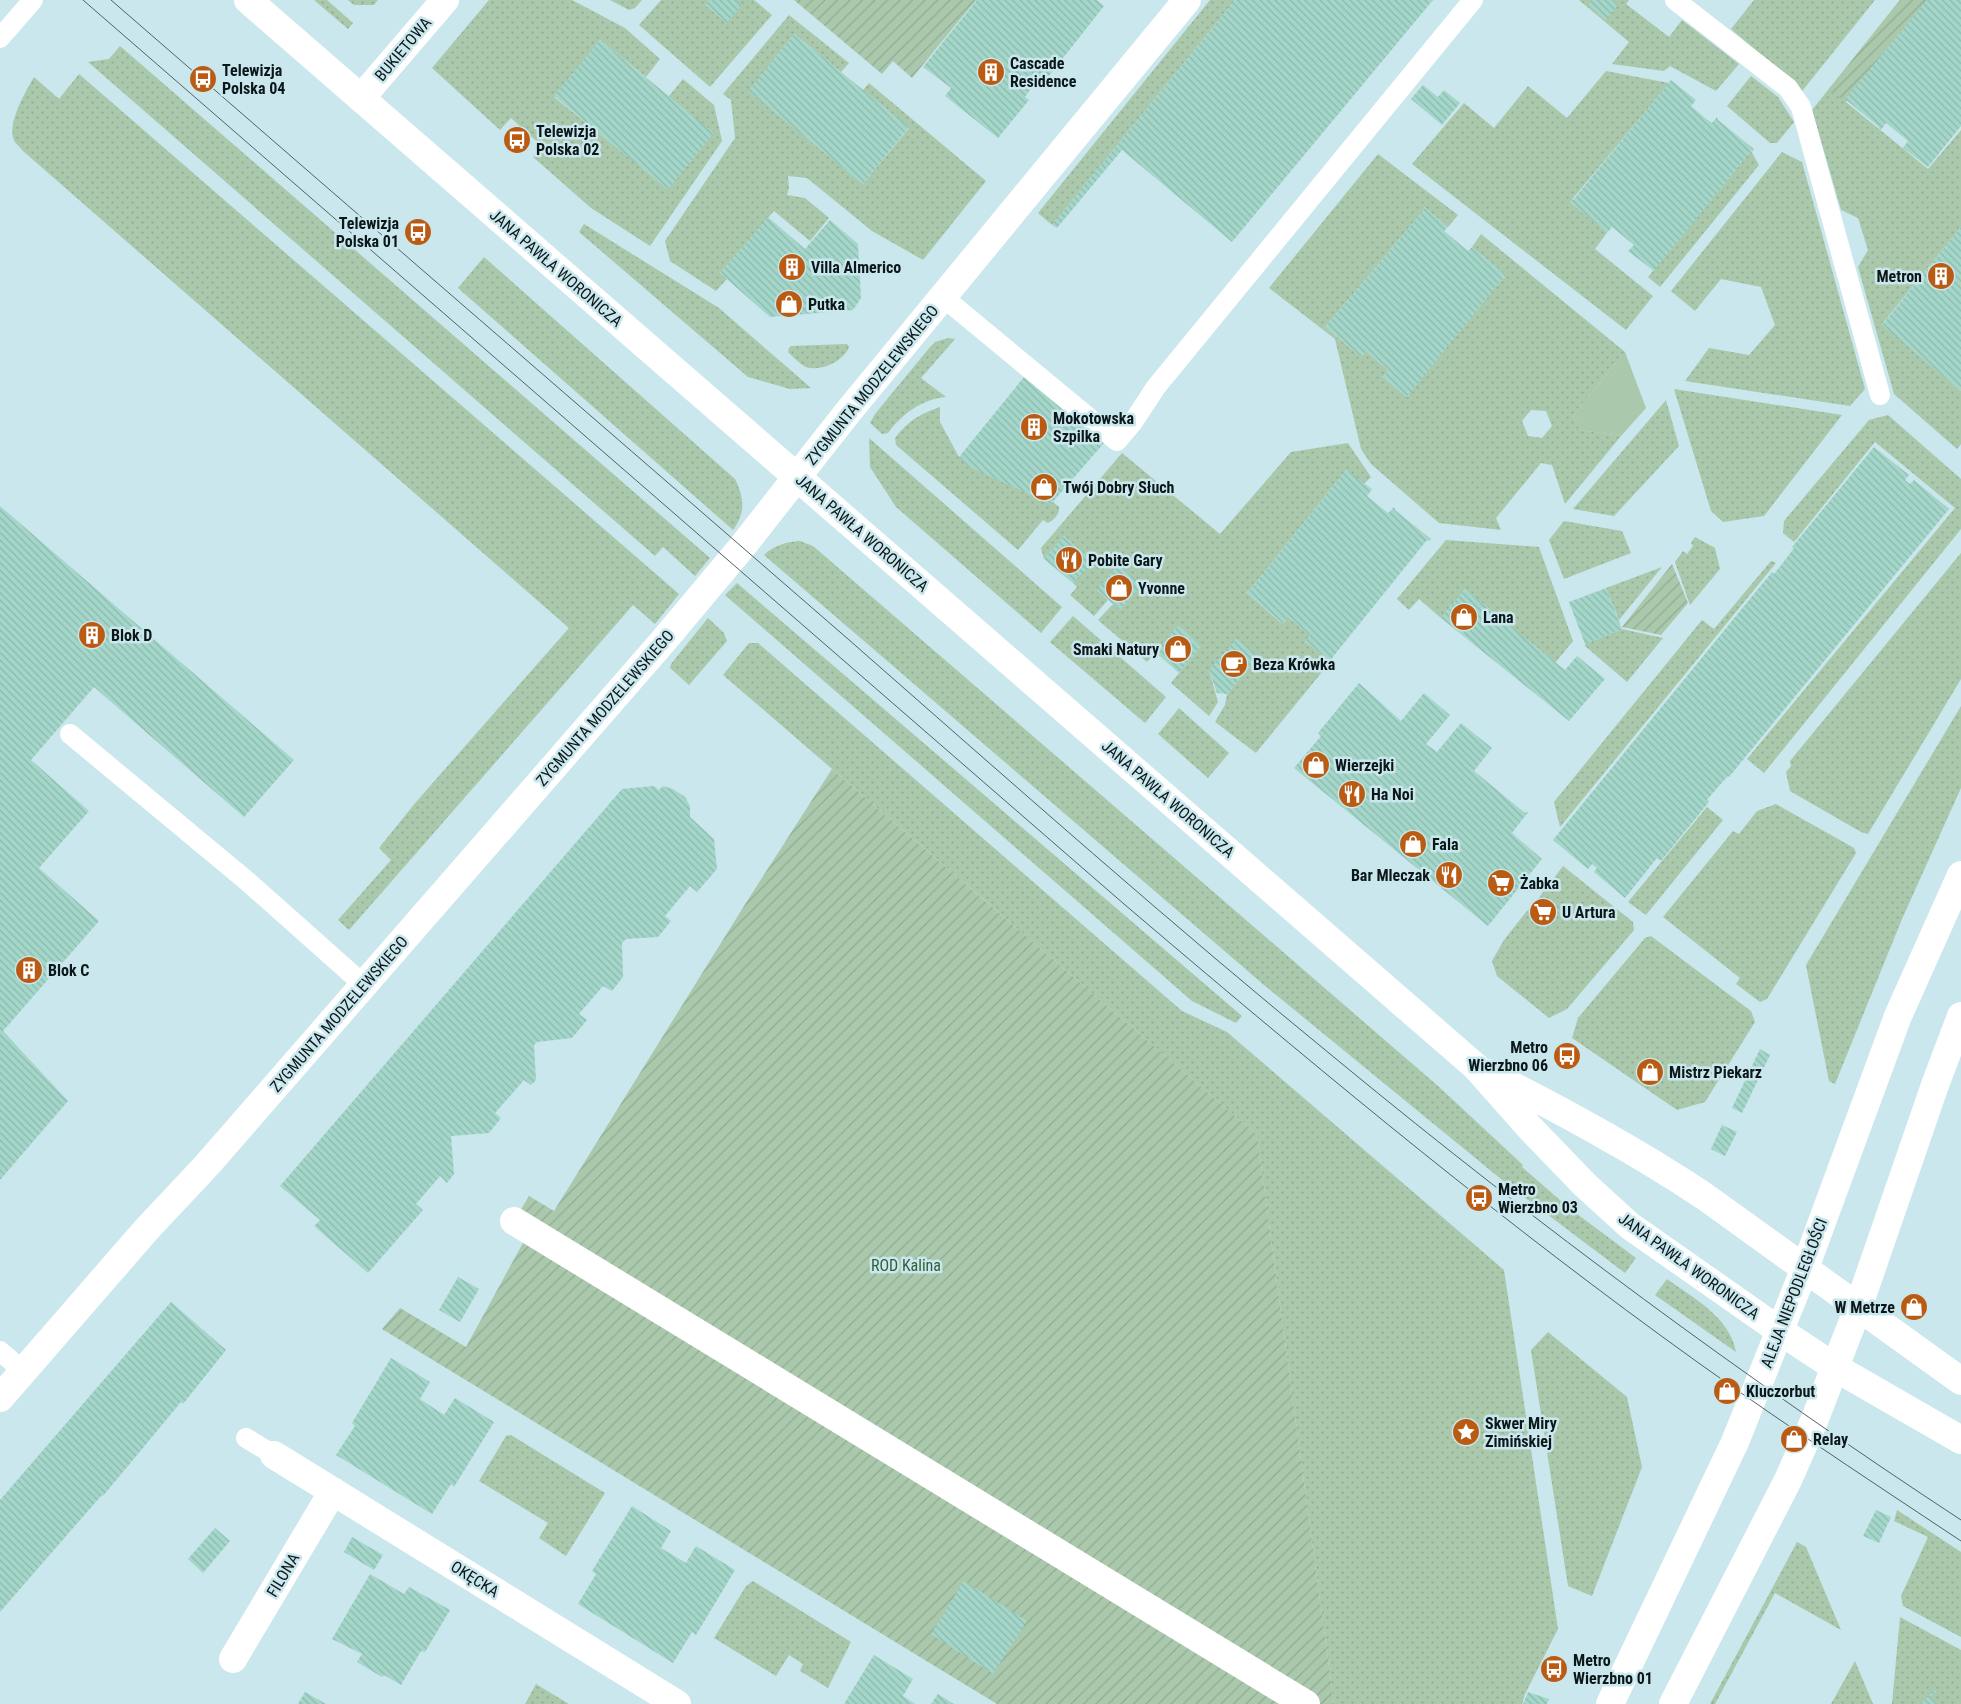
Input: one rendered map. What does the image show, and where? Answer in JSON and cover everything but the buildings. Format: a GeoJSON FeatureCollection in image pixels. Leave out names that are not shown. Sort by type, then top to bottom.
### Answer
{"type":"FeatureCollection","features":[{"type":"Feature","properties":{"kind":"street","name":"JANA PAWŁA WORONICZA"},"geometry":{"type":"LineString","coordinates":[[248,0],[1476,1067],[1571,1171],[1630,1226],[1836,1368],[1961,1440]]}},
{"type":"Feature","properties":{"kind":"street","name":"BUKIETOWA"},"geometry":{"type":"LineString","coordinates":[[361,98],[445,0]]}},
{"type":"Feature","properties":{"kind":"street","name":"ZYGMUNTA MODZELEWSKIEGO"},"geometry":{"type":"LineString","coordinates":[[0,1398],[146,1230],[208,1165],[660,645],[798,478],[848,412],[1187,0]]}},
{"type":"Feature","properties":{"kind":"street","name":"ALEJA NIEPODLEGŁOŚCI"},"geometry":{"type":"LineString","coordinates":[[1610,1704],[1735,1442],[1780,1331],[1898,1016],[1961,876]]}},
{"type":"Feature","properties":{"kind":"street"},"geometry":{"type":"LineString","coordinates":[[1673,1704],[1788,1480],[1836,1368],[1935,1084],[1961,1016]]}},
{"type":"Feature","properties":{"kind":"street","name":"JANA PAWŁA WORONICZA"},"geometry":{"type":"LineString","coordinates":[[1476,1067],[1544,1102],[1661,1168],[1961,1381]]}},
{"type":"Feature","properties":{"kind":"street"},"geometry":{"type":"LineString","coordinates":[[514,1221],[1306,1704]]}},
{"type":"Feature","properties":{"kind":"street","name":"OKĘCKA"},"geometry":{"type":"LineString","coordinates":[[274,1455],[677,1704]]}},
{"type":"Feature","properties":{"kind":"street","name":"FILONA"},"geometry":{"type":"LineString","coordinates":[[233,1659],[333,1492]]}},
{"type":"Feature","properties":{"kind":"lane"},"geometry":{"type":"LineString","coordinates":[[0,38],[33,0]]}},
{"type":"Feature","properties":{"kind":"lane"},"geometry":{"type":"LineString","coordinates":[[943,297],[1117,441],[1133,422],[1156,387],[1241,286],[1473,0]]}},
{"type":"Feature","properties":{"kind":"lane"},"geometry":{"type":"LineString","coordinates":[[1675,0],[1788,88],[1801,107],[1880,395]]}},
{"type":"Feature","properties":{"kind":"lane"},"geometry":{"type":"LineString","coordinates":[[70,734],[247,881],[364,985]]}},
{"type":"Feature","properties":{"kind":"lane"},"geometry":{"type":"LineString","coordinates":[[0,1351],[23,1371]]}},
{"type":"Feature","properties":{"kind":"lane"},"geometry":{"type":"LineString","coordinates":[[246,1438],[274,1455]]}},
{"type":"Feature","properties":{"kind":"green space"},"geometry":{"type":"Polygon","coordinates":[[[314,0],[327,0],[353,23],[348,29],[314,0]]]}},
{"type":"Feature","properties":{"kind":"green space"},"geometry":{"type":"Polygon","coordinates":[[[348,0],[378,0],[374,5],[354,5],[348,0]]]}},
{"type":"Feature","properties":{"kind":"green space"},"geometry":{"type":"Polygon","coordinates":[[[489,0],[572,0],[625,28],[660,59],[646,77],[600,40],[554,97],[668,189],[669,96],[683,79],[714,105],[722,141],[650,246],[591,208],[533,157],[543,147],[511,118],[500,130],[432,68],[489,0]]]}},
{"type":"Feature","properties":{"kind":"green space"},"geometry":{"type":"Polygon","coordinates":[[[610,0],[642,0],[635,8],[629,10],[610,0]]]}},
{"type":"Feature","properties":{"kind":"green space"},"geometry":{"type":"Polygon","coordinates":[[[661,0],[754,0],[772,15],[710,87],[639,25],[661,0]]]}},
{"type":"Feature","properties":{"kind":"green space"},"geometry":{"type":"Polygon","coordinates":[[[794,0],[976,0],[912,78],[893,61],[882,74],[794,0]]]}},
{"type":"Feature","properties":{"kind":"green space"},"geometry":{"type":"Polygon","coordinates":[[[1210,0],[1235,0],[1052,225],[1038,213],[1210,0]]]}},
{"type":"Feature","properties":{"kind":"green space"},"geometry":{"type":"Polygon","coordinates":[[[1579,0],[1629,0],[1626,4],[1669,37],[1682,20],[1739,64],[1716,91],[1670,66],[1664,71],[1612,64],[1629,42],[1579,0]]]}},
{"type":"Feature","properties":{"kind":"green space"},"geometry":{"type":"Polygon","coordinates":[[[1754,0],[1875,0],[1799,95],[1792,81],[1731,29],[1754,0]]]}},
{"type":"Feature","properties":{"kind":"green space"},"geometry":{"type":"Polygon","coordinates":[[[1900,0],[1929,0],[1846,102],[1928,169],[1961,130],[1961,227],[1882,324],[1961,391],[1961,444],[1957,449],[1894,394],[1858,267],[1868,250],[1858,218],[1841,210],[1812,110],[1900,0]]]}},
{"type":"Feature","properties":{"kind":"green space"},"geometry":{"type":"Polygon","coordinates":[[[1900,0],[1929,0],[1846,102],[1829,89],[1900,0]]]}},
{"type":"Feature","properties":{"kind":"green space"},"geometry":{"type":"Polygon","coordinates":[[[789,15],[849,63],[841,72],[794,34],[749,91],[863,184],[909,128],[863,90],[869,83],[986,181],[923,260],[872,231],[807,178],[788,176],[789,188],[787,195],[805,198],[829,218],[810,241],[774,211],[720,273],[727,279],[716,291],[670,261],[665,241],[735,138],[731,100],[723,94],[789,15]]]}},
{"type":"Feature","properties":{"kind":"green space"},"geometry":{"type":"Polygon","coordinates":[[[120,46],[710,558],[695,576],[663,547],[655,556],[88,62],[109,59],[120,46]]]}},
{"type":"Feature","properties":{"kind":"green space"},"geometry":{"type":"Polygon","coordinates":[[[1606,71],[1669,83],[1570,202],[1605,231],[1606,234],[1595,249],[1653,296],[1626,330],[1412,164],[1464,103],[1494,128],[1528,86],[1567,118],[1606,71]]]}},
{"type":"Feature","properties":{"kind":"green space"},"geometry":{"type":"Polygon","coordinates":[[[79,74],[679,594],[655,624],[633,605],[349,930],[338,920],[391,860],[379,848],[416,802],[569,628],[15,142],[13,127],[15,118],[34,77],[59,99],[79,74]]]}},
{"type":"Feature","properties":{"kind":"green space"},"geometry":{"type":"Polygon","coordinates":[[[1751,76],[1778,97],[1794,122],[1777,143],[1770,143],[1727,106],[1751,76]]]}},
{"type":"Feature","properties":{"kind":"green space"},"geometry":{"type":"Polygon","coordinates":[[[1751,151],[1759,165],[1660,287],[1648,277],[1751,151]]]}},
{"type":"Feature","properties":{"kind":"green space"},"geometry":{"type":"Polygon","coordinates":[[[1782,152],[1802,162],[1865,389],[1850,406],[1685,381],[1709,348],[1749,355],[1775,325],[1761,287],[1721,279],[1695,311],[1671,291],[1782,152]]]}},
{"type":"Feature","properties":{"kind":"green space"},"geometry":{"type":"Polygon","coordinates":[[[1378,154],[1458,215],[1448,227],[1424,207],[1424,210],[1325,327],[1361,357],[1366,351],[1388,370],[1383,377],[1407,397],[1409,396],[1408,394],[1504,277],[1506,278],[1507,276],[1472,247],[1481,234],[1625,352],[1573,415],[1580,430],[1621,436],[1565,504],[1552,465],[1541,463],[1496,518],[1501,530],[1439,523],[1371,464],[1361,449],[1335,339],[1269,288],[1378,154]],[[1531,410],[1522,421],[1528,436],[1542,438],[1552,426],[1546,411],[1531,410]]]}},
{"type":"Feature","properties":{"kind":"green space"},"geometry":{"type":"Polygon","coordinates":[[[584,224],[719,308],[811,388],[790,389],[748,377],[579,232],[584,224]]]}},
{"type":"Feature","properties":{"kind":"green space"},"geometry":{"type":"Polygon","coordinates":[[[484,257],[735,479],[742,499],[742,511],[733,530],[458,288],[484,257]]]}},
{"type":"Feature","properties":{"kind":"green space"},"geometry":{"type":"Polygon","coordinates":[[[948,338],[955,339],[921,378],[946,397],[921,404],[906,414],[888,433],[882,434],[870,423],[875,414],[930,347],[935,342],[948,338]]]}},
{"type":"Feature","properties":{"kind":"green space"},"geometry":{"type":"Polygon","coordinates":[[[847,344],[849,347],[842,357],[825,367],[818,368],[806,367],[788,352],[791,346],[847,344]]]}},
{"type":"Feature","properties":{"kind":"green space"},"geometry":{"type":"Polygon","coordinates":[[[1625,352],[1646,408],[1621,436],[1580,430],[1573,415],[1625,352]]]}},
{"type":"Feature","properties":{"kind":"green space"},"geometry":{"type":"Polygon","coordinates":[[[1674,389],[1842,415],[1764,516],[1723,522],[1711,511],[1674,389]]]}},
{"type":"Feature","properties":{"kind":"green space"},"geometry":{"type":"Polygon","coordinates":[[[1666,400],[1679,446],[1614,516],[1573,509],[1666,400]]]}},
{"type":"Feature","properties":{"kind":"green space"},"geometry":{"type":"Polygon","coordinates":[[[940,407],[940,422],[959,457],[971,467],[1051,504],[1053,502],[1059,507],[1058,514],[1048,523],[1043,520],[1018,550],[896,445],[895,438],[910,423],[920,415],[940,407]]]}},
{"type":"Feature","properties":{"kind":"green space"},"geometry":{"type":"Polygon","coordinates":[[[1888,415],[1961,479],[1961,529],[1764,773],[1747,759],[1955,508],[1875,442],[1794,542],[1783,533],[1784,521],[1869,420],[1888,415]]]}},
{"type":"Feature","properties":{"kind":"green space"},"geometry":{"type":"Polygon","coordinates":[[[869,438],[1062,607],[1041,633],[896,507],[870,467],[869,438]]]}},
{"type":"Feature","properties":{"kind":"green space"},"geometry":{"type":"Polygon","coordinates":[[[1348,443],[1371,477],[1364,484],[1346,470],[1249,591],[1246,592],[1283,624],[1288,617],[1310,635],[1305,642],[1331,661],[1256,753],[1215,722],[1225,705],[1227,694],[1258,657],[1209,670],[1218,702],[1209,716],[1171,683],[1201,646],[1178,626],[1147,662],[1098,620],[1113,604],[1120,610],[1141,585],[1119,565],[1097,590],[1108,600],[1094,616],[1070,595],[1077,587],[1073,583],[1092,561],[1064,536],[1044,559],[1041,548],[1122,453],[1220,534],[1291,452],[1348,443]]]}},
{"type":"Feature","properties":{"kind":"green space"},"geometry":{"type":"Polygon","coordinates":[[[1564,521],[1622,531],[1631,553],[1564,579],[1549,540],[1564,521]]]}},
{"type":"Feature","properties":{"kind":"green space"},"geometry":{"type":"Polygon","coordinates":[[[1695,537],[1715,548],[1720,569],[1690,605],[1675,562],[1683,551],[1687,554],[1693,546],[1691,543],[1695,537]]]}},
{"type":"Feature","properties":{"kind":"green space"},"geometry":{"type":"Polygon","coordinates":[[[1446,540],[1539,547],[1573,641],[1555,663],[1465,589],[1441,618],[1419,599],[1409,610],[1397,599],[1446,540]]]}},
{"type":"Feature","properties":{"kind":"green space"},"geometry":{"type":"Polygon","coordinates":[[[800,541],[813,546],[1438,1086],[1523,1165],[1522,1167],[1569,1208],[1636,1258],[1625,1273],[1507,1184],[1264,985],[764,555],[780,545],[800,541]]]}},
{"type":"Feature","properties":{"kind":"green space"},"geometry":{"type":"Polygon","coordinates":[[[1961,553],[1961,679],[1868,834],[1861,832],[1790,791],[1786,772],[1791,766],[1790,761],[1961,553]]]}},
{"type":"Feature","properties":{"kind":"green space"},"geometry":{"type":"Polygon","coordinates":[[[1771,561],[1776,563],[1560,827],[1554,802],[1702,620],[1714,629],[1771,561]]]}},
{"type":"Feature","properties":{"kind":"green space"},"geometry":{"type":"Polygon","coordinates":[[[1672,564],[1688,603],[1661,635],[1622,627],[1672,564]]]}},
{"type":"Feature","properties":{"kind":"green space"},"geometry":{"type":"Polygon","coordinates":[[[1662,567],[1619,620],[1606,588],[1662,567]]]}},
{"type":"Feature","properties":{"kind":"green space"},"geometry":{"type":"Polygon","coordinates":[[[737,583],[1242,1016],[1236,1023],[1192,1001],[725,595],[737,583]]]}},
{"type":"Feature","properties":{"kind":"green space"},"geometry":{"type":"Polygon","coordinates":[[[1073,616],[1166,697],[1145,723],[1050,642],[1073,616]]]}},
{"type":"Feature","properties":{"kind":"green space"},"geometry":{"type":"Polygon","coordinates":[[[708,618],[724,633],[727,641],[689,685],[670,668],[671,664],[708,618]]]}},
{"type":"Feature","properties":{"kind":"green space"},"geometry":{"type":"Polygon","coordinates":[[[1622,629],[1663,638],[1627,682],[1585,646],[1585,644],[1622,629]]]}},
{"type":"Feature","properties":{"kind":"green space","name":"Skwer Miry Zimińskiej"},"geometry":{"type":"Polygon","coordinates":[[[749,643],[758,643],[1182,1011],[1227,1032],[1504,1270],[1558,1629],[1525,1694],[1522,1704],[1334,1704],[1257,1135],[723,675],[749,643]]]}},
{"type":"Feature","properties":{"kind":"green space"},"geometry":{"type":"Polygon","coordinates":[[[1961,706],[1961,788],[1902,919],[1835,1084],[1829,1081],[1806,965],[1961,706]]]}},
{"type":"Feature","properties":{"kind":"green space"},"geometry":{"type":"Polygon","coordinates":[[[1179,708],[1229,753],[1208,778],[1158,734],[1179,708]]]}},
{"type":"Feature","properties":{"kind":"green space","name":"ROD Kalina"},"geometry":{"type":"Polygon","coordinates":[[[832,769],[1257,1135],[1334,1704],[997,1704],[382,1329],[400,1308],[466,1347],[524,1241],[508,1231],[529,1196],[554,1211],[749,898],[832,769]]]}},
{"type":"Feature","properties":{"kind":"green space"},"geometry":{"type":"Polygon","coordinates":[[[1776,804],[1854,848],[1856,853],[1767,999],[1760,1002],[1736,984],[1740,978],[1663,917],[1733,831],[1739,834],[1757,811],[1776,804]]]}},
{"type":"Feature","properties":{"kind":"green space"},"geometry":{"type":"Polygon","coordinates":[[[1707,807],[1723,820],[1646,915],[1628,902],[1707,807]]]}},
{"type":"Feature","properties":{"kind":"green space"},"geometry":{"type":"Polygon","coordinates":[[[1563,866],[1633,922],[1634,930],[1567,1009],[1549,1018],[1497,976],[1492,961],[1504,940],[1526,912],[1546,928],[1560,911],[1541,895],[1563,866]]]}},
{"type":"Feature","properties":{"kind":"green space"},"geometry":{"type":"Polygon","coordinates":[[[1651,936],[1751,1011],[1755,1022],[1705,1102],[1677,1110],[1572,1038],[1578,1018],[1645,938],[1651,936]]]}},
{"type":"Feature","properties":{"kind":"green space"},"geometry":{"type":"Polygon","coordinates":[[[1667,1279],[1699,1301],[1718,1319],[1726,1328],[1736,1352],[1655,1295],[1667,1279]]]}},
{"type":"Feature","properties":{"kind":"green space"},"geometry":{"type":"Polygon","coordinates":[[[1548,1332],[1627,1397],[1642,1467],[1592,1596],[1568,1586],[1531,1350],[1548,1332]]]}},
{"type":"Feature","properties":{"kind":"green space"},"geometry":{"type":"Polygon","coordinates":[[[511,1435],[605,1493],[566,1556],[539,1538],[548,1523],[479,1481],[506,1436],[511,1435]]]}},
{"type":"Feature","properties":{"kind":"green space"},"geometry":{"type":"Polygon","coordinates":[[[1897,1510],[1961,1552],[1961,1637],[1903,1606],[1901,1596],[1928,1537],[1894,1521],[1897,1510]]]}},
{"type":"Feature","properties":{"kind":"green space"},"geometry":{"type":"Polygon","coordinates":[[[1797,1542],[1806,1547],[1841,1630],[1775,1593],[1715,1704],[1710,1704],[1797,1542]]]}},
{"type":"Feature","properties":{"kind":"green space"},"geometry":{"type":"Polygon","coordinates":[[[753,1581],[851,1642],[828,1688],[800,1671],[803,1664],[789,1655],[776,1676],[714,1638],[746,1586],[753,1581]]]}},
{"type":"Feature","properties":{"kind":"green space"},"geometry":{"type":"Polygon","coordinates":[[[1900,1617],[1961,1650],[1961,1704],[1892,1704],[1900,1617]]]}},
{"type":"Feature","properties":{"kind":"green space"},"geometry":{"type":"Polygon","coordinates":[[[1855,1661],[1873,1704],[1831,1704],[1855,1661]]]}},
{"type":"Feature","properties":{"kind":"green space"},"geometry":{"type":"Polygon","coordinates":[[[536,1684],[569,1704],[525,1704],[536,1684]]]}},
{"type":"Feature","properties":{"kind":"tram line"},"geometry":{"type":"LineString","coordinates":[[83,0],[1124,904],[1388,1125],[1523,1232],[1697,1362],[1961,1541]]}},
{"type":"Feature","properties":{"kind":"tram line"},"geometry":{"type":"LineString","coordinates":[[111,0],[1093,853],[1341,1063],[1491,1183],[1645,1300],[1801,1412],[1961,1520]]}},
{"type":"Feature","properties":{"kind":"place","name":"Cascade Residence"},"geometry":{"type":"Point","coordinates":[991,72]}},
{"type":"Feature","properties":{"kind":"place","name":"Telewizja Polska 04"},"geometry":{"type":"Point","coordinates":[203,79]}},
{"type":"Feature","properties":{"kind":"place","name":"Telewizja Polska 02"},"geometry":{"type":"Point","coordinates":[517,140]}},
{"type":"Feature","properties":{"kind":"place","name":"Telewizja Polska 01"},"geometry":{"type":"Point","coordinates":[418,232]}},
{"type":"Feature","properties":{"kind":"place","name":"Villa Almerico"},"geometry":{"type":"Point","coordinates":[792,267]}},
{"type":"Feature","properties":{"kind":"place","name":"Metron"},"geometry":{"type":"Point","coordinates":[1941,276]}},
{"type":"Feature","properties":{"kind":"place","name":"Putka"},"geometry":{"type":"Point","coordinates":[789,304]}},
{"type":"Feature","properties":{"kind":"place","name":"Mokotowska Szpilka"},"geometry":{"type":"Point","coordinates":[1034,427]}},
{"type":"Feature","properties":{"kind":"place","name":"Twój Dobry Słuch"},"geometry":{"type":"Point","coordinates":[1044,487]}},
{"type":"Feature","properties":{"kind":"place","name":"Pobite Gary"},"geometry":{"type":"Point","coordinates":[1069,560]}},
{"type":"Feature","properties":{"kind":"place","name":"Yvonne"},"geometry":{"type":"Point","coordinates":[1119,588]}},
{"type":"Feature","properties":{"kind":"place","name":"Lana"},"geometry":{"type":"Point","coordinates":[1464,617]}},
{"type":"Feature","properties":{"kind":"place","name":"Blok D"},"geometry":{"type":"Point","coordinates":[92,635]}},
{"type":"Feature","properties":{"kind":"place","name":"Smaki Natury"},"geometry":{"type":"Point","coordinates":[1178,649]}},
{"type":"Feature","properties":{"kind":"place","name":"Beza Krówka"},"geometry":{"type":"Point","coordinates":[1234,664]}},
{"type":"Feature","properties":{"kind":"place","name":"Wierzejki"},"geometry":{"type":"Point","coordinates":[1316,765]}},
{"type":"Feature","properties":{"kind":"place","name":"Ha Noi"},"geometry":{"type":"Point","coordinates":[1352,794]}},
{"type":"Feature","properties":{"kind":"place","name":"Fala"},"geometry":{"type":"Point","coordinates":[1413,844]}},
{"type":"Feature","properties":{"kind":"place","name":"Bar Mleczak"},"geometry":{"type":"Point","coordinates":[1449,875]}},
{"type":"Feature","properties":{"kind":"place","name":"Żabka"},"geometry":{"type":"Point","coordinates":[1501,883]}},
{"type":"Feature","properties":{"kind":"place","name":"U Artura"},"geometry":{"type":"Point","coordinates":[1543,912]}},
{"type":"Feature","properties":{"kind":"place","name":"Blok C"},"geometry":{"type":"Point","coordinates":[29,970]}},
{"type":"Feature","properties":{"kind":"place","name":"Metro Wierzbno 06"},"geometry":{"type":"Point","coordinates":[1567,1056]}},
{"type":"Feature","properties":{"kind":"place","name":"Mistrz Piekarz"},"geometry":{"type":"Point","coordinates":[1650,1072]}},
{"type":"Feature","properties":{"kind":"place","name":"Metro Wierzbno 03"},"geometry":{"type":"Point","coordinates":[1479,1198]}},
{"type":"Feature","properties":{"kind":"place","name":"W Metrze"},"geometry":{"type":"Point","coordinates":[1914,1307]}},
{"type":"Feature","properties":{"kind":"place","name":"Kluczorbut"},"geometry":{"type":"Point","coordinates":[1727,1391]}},
{"type":"Feature","properties":{"kind":"place","name":"Skwer Miry Zimińskiej"},"geometry":{"type":"Point","coordinates":[1466,1432]}},
{"type":"Feature","properties":{"kind":"place","name":"Relay"},"geometry":{"type":"Point","coordinates":[1794,1439]}},
{"type":"Feature","properties":{"kind":"place","name":"Metro Wierzbno 01"},"geometry":{"type":"Point","coordinates":[1554,1669]}}]}
